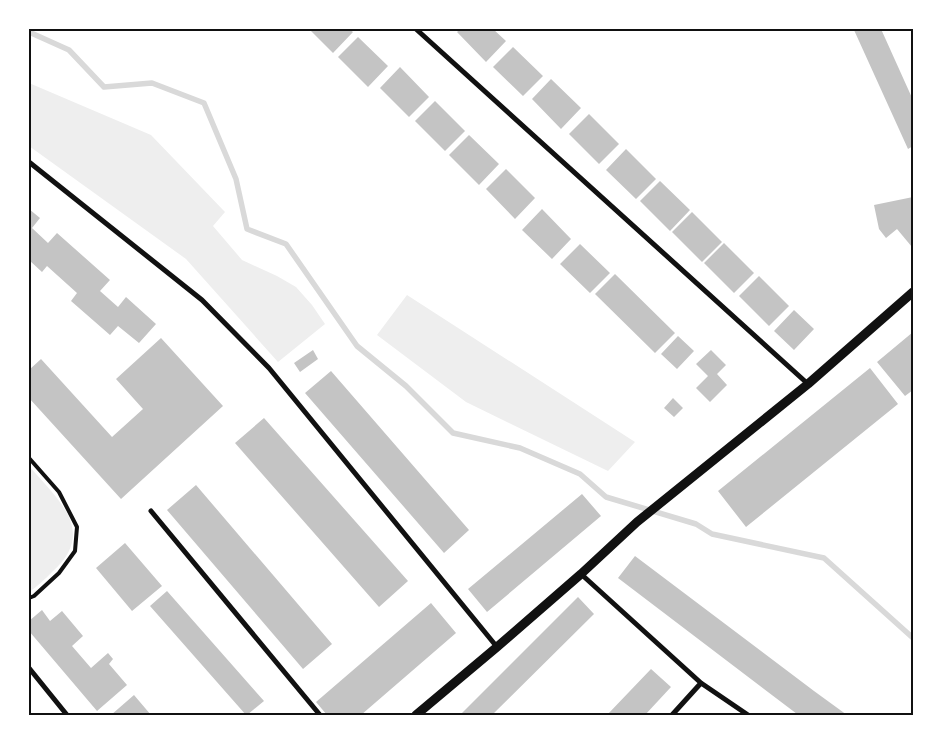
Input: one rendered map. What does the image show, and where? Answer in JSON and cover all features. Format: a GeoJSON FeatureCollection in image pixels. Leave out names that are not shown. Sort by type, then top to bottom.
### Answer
{"type":"FeatureCollection","features":[{"type":"Feature","properties":{"kind":"street"},"geometry":{"type":"LineString","coordinates":[[416,29],[808,384]]}},
{"type":"Feature","properties":{"kind":"street"},"geometry":{"type":"LineString","coordinates":[[29,162],[202,300],[269,368],[498,647]]}},
{"type":"Feature","properties":{"kind":"street"},"geometry":{"type":"LineString","coordinates":[[416,715],[582,574],[637,522],[808,384],[913,292]]}},
{"type":"Feature","properties":{"kind":"street"},"geometry":{"type":"LineString","coordinates":[[151,510],[320,715]]}},
{"type":"Feature","properties":{"kind":"street"},"geometry":{"type":"LineString","coordinates":[[582,574],[701,684],[748,715]]}},
{"type":"Feature","properties":{"kind":"street"},"geometry":{"type":"LineString","coordinates":[[29,668],[67,715]]}},
{"type":"Feature","properties":{"kind":"street"},"geometry":{"type":"LineString","coordinates":[[672,715],[701,684]]}},
{"type":"Feature","properties":{"kind":"lane"},"geometry":{"type":"LineString","coordinates":[[29,458],[59,492],[77,527],[76,551],[59,574],[34,596],[29,598]]}},
{"type":"Feature","properties":{"kind":"shaded area"},"geometry":{"type":"Polygon","coordinates":[[[29,83],[151,135],[225,212],[213,226],[242,260],[296,287],[325,324],[278,362],[186,259],[29,146],[29,83]]]}},
{"type":"Feature","properties":{"kind":"shaded area"},"geometry":{"type":"Polygon","coordinates":[[[407,295],[635,442],[608,471],[466,402],[377,335],[407,295]]]}},
{"type":"Feature","properties":{"kind":"shaded area"},"geometry":{"type":"Polygon","coordinates":[[[29,466],[61,504],[69,516],[73,529],[72,543],[65,557],[44,580],[29,592],[29,466]]]}},
{"type":"Feature","properties":{"kind":"building"},"geometry":{"type":"Polygon","coordinates":[[[309,29],[349,29],[353,32],[333,53],[309,29]]]}},
{"type":"Feature","properties":{"kind":"building"},"geometry":{"type":"Polygon","coordinates":[[[460,29],[493,29],[506,41],[486,62],[457,32],[460,29]]]}},
{"type":"Feature","properties":{"kind":"building"},"geometry":{"type":"Polygon","coordinates":[[[881,29],[913,100],[913,146],[908,149],[854,30],[881,29]]]}},
{"type":"Feature","properties":{"kind":"building"},"geometry":{"type":"Polygon","coordinates":[[[358,37],[388,66],[368,87],[338,57],[358,37]]]}},
{"type":"Feature","properties":{"kind":"building"},"geometry":{"type":"Polygon","coordinates":[[[513,47],[543,76],[523,96],[493,67],[513,47]]]}},
{"type":"Feature","properties":{"kind":"building"},"geometry":{"type":"Polygon","coordinates":[[[400,67],[429,97],[409,117],[380,88],[400,67]]]}},
{"type":"Feature","properties":{"kind":"building"},"geometry":{"type":"Polygon","coordinates":[[[551,79],[581,108],[561,129],[532,99],[551,79]]]}},
{"type":"Feature","properties":{"kind":"building"},"geometry":{"type":"Polygon","coordinates":[[[435,101],[465,131],[445,151],[415,121],[435,101]]]}},
{"type":"Feature","properties":{"kind":"building"},"geometry":{"type":"Polygon","coordinates":[[[589,114],[619,144],[599,164],[569,134],[589,114]]]}},
{"type":"Feature","properties":{"kind":"building"},"geometry":{"type":"Polygon","coordinates":[[[469,135],[499,164],[479,185],[449,155],[469,135]]]}},
{"type":"Feature","properties":{"kind":"building"},"geometry":{"type":"Polygon","coordinates":[[[626,149],[656,179],[636,199],[606,170],[626,149]]]}},
{"type":"Feature","properties":{"kind":"building"},"geometry":{"type":"Polygon","coordinates":[[[506,169],[535,198],[515,219],[486,189],[506,169]]]}},
{"type":"Feature","properties":{"kind":"building"},"geometry":{"type":"Polygon","coordinates":[[[660,181],[690,210],[670,231],[640,201],[660,181]]]}},
{"type":"Feature","properties":{"kind":"building"},"geometry":{"type":"Polygon","coordinates":[[[913,197],[912,247],[897,229],[886,238],[879,229],[874,205],[913,197]]]}},
{"type":"Feature","properties":{"kind":"building"},"geometry":{"type":"Polygon","coordinates":[[[29,209],[40,218],[32,228],[48,243],[57,233],[110,280],[100,291],[118,307],[126,297],[156,324],[139,343],[118,326],[110,335],[71,301],[77,293],[47,266],[42,272],[29,260],[29,209]]]}},
{"type":"Feature","properties":{"kind":"building"},"geometry":{"type":"Polygon","coordinates":[[[542,209],[571,239],[552,259],[522,230],[542,209]]]}},
{"type":"Feature","properties":{"kind":"building"},"geometry":{"type":"Polygon","coordinates":[[[692,212],[722,242],[702,262],[672,232],[692,212]]]}},
{"type":"Feature","properties":{"kind":"building"},"geometry":{"type":"Polygon","coordinates":[[[724,243],[754,273],[734,293],[704,263],[724,243]]]}},
{"type":"Feature","properties":{"kind":"building"},"geometry":{"type":"Polygon","coordinates":[[[580,244],[610,273],[590,293],[560,264],[580,244]]]}},
{"type":"Feature","properties":{"kind":"building"},"geometry":{"type":"Polygon","coordinates":[[[615,274],[675,333],[655,353],[595,294],[615,274]]]}},
{"type":"Feature","properties":{"kind":"building"},"geometry":{"type":"Polygon","coordinates":[[[759,276],[789,306],[769,326],[739,296],[759,276]]]}},
{"type":"Feature","properties":{"kind":"building"},"geometry":{"type":"Polygon","coordinates":[[[794,310],[814,329],[794,350],[774,331],[794,310]]]}},
{"type":"Feature","properties":{"kind":"building"},"geometry":{"type":"Polygon","coordinates":[[[913,332],[913,390],[905,396],[877,362],[913,332]]]}},
{"type":"Feature","properties":{"kind":"building"},"geometry":{"type":"Polygon","coordinates":[[[678,336],[694,351],[677,369],[661,354],[678,336]]]}},
{"type":"Feature","properties":{"kind":"building"},"geometry":{"type":"Polygon","coordinates":[[[161,338],[223,406],[121,499],[29,398],[29,370],[41,359],[112,437],[143,409],[116,379],[161,338]]]}},
{"type":"Feature","properties":{"kind":"building"},"geometry":{"type":"Polygon","coordinates":[[[313,350],[318,359],[300,372],[294,363],[313,350]]]}},
{"type":"Feature","properties":{"kind":"building"},"geometry":{"type":"Polygon","coordinates":[[[711,350],[726,365],[717,374],[727,385],[710,402],[696,388],[708,376],[696,364],[711,350]]]}},
{"type":"Feature","properties":{"kind":"building"},"geometry":{"type":"Polygon","coordinates":[[[870,368],[898,404],[746,527],[718,491],[870,368]]]}},
{"type":"Feature","properties":{"kind":"building"},"geometry":{"type":"Polygon","coordinates":[[[331,371],[469,530],[444,553],[305,393],[331,371]]]}},
{"type":"Feature","properties":{"kind":"building"},"geometry":{"type":"Polygon","coordinates":[[[673,398],[683,408],[674,417],[664,408],[673,398]]]}},
{"type":"Feature","properties":{"kind":"building"},"geometry":{"type":"Polygon","coordinates":[[[264,418],[408,581],[379,607],[235,443],[264,418]]]}},
{"type":"Feature","properties":{"kind":"building"},"geometry":{"type":"Polygon","coordinates":[[[196,485],[332,644],[303,669],[167,510],[196,485]]]}},
{"type":"Feature","properties":{"kind":"building"},"geometry":{"type":"Polygon","coordinates":[[[582,494],[601,516],[487,612],[468,589],[582,494]]]}},
{"type":"Feature","properties":{"kind":"building"},"geometry":{"type":"Polygon","coordinates":[[[125,543],[162,586],[132,611],[96,568],[125,543]]]}},
{"type":"Feature","properties":{"kind":"building"},"geometry":{"type":"Polygon","coordinates":[[[635,556],[847,715],[797,714],[618,578],[635,556]]]}},
{"type":"Feature","properties":{"kind":"building"},"geometry":{"type":"Polygon","coordinates":[[[167,591],[264,701],[247,715],[150,606],[167,591]]]}},
{"type":"Feature","properties":{"kind":"building"},"geometry":{"type":"Polygon","coordinates":[[[578,597],[594,614],[492,715],[460,715],[578,597]]]}},
{"type":"Feature","properties":{"kind":"building"},"geometry":{"type":"Polygon","coordinates":[[[431,603],[456,633],[361,715],[327,715],[316,702],[431,603]]]}},
{"type":"Feature","properties":{"kind":"building"},"geometry":{"type":"Polygon","coordinates":[[[42,610],[50,621],[62,611],[83,636],[72,646],[91,668],[108,653],[113,659],[109,664],[127,685],[97,711],[29,631],[29,621],[42,610]]]}},
{"type":"Feature","properties":{"kind":"building"},"geometry":{"type":"Polygon","coordinates":[[[651,669],[671,687],[645,715],[607,715],[651,669]]]}},
{"type":"Feature","properties":{"kind":"building"},"geometry":{"type":"Polygon","coordinates":[[[134,695],[151,715],[111,715],[134,695]]]}},
{"type":"Feature","properties":{"kind":"waterway"},"geometry":{"type":"LineString","coordinates":[[29,32],[69,50],[104,87],[152,83],[204,103],[236,179],[247,229],[286,244],[357,346],[406,386],[453,433],[520,448],[580,474],[606,497],[696,524],[712,534],[824,558],[913,638]]}}]}
